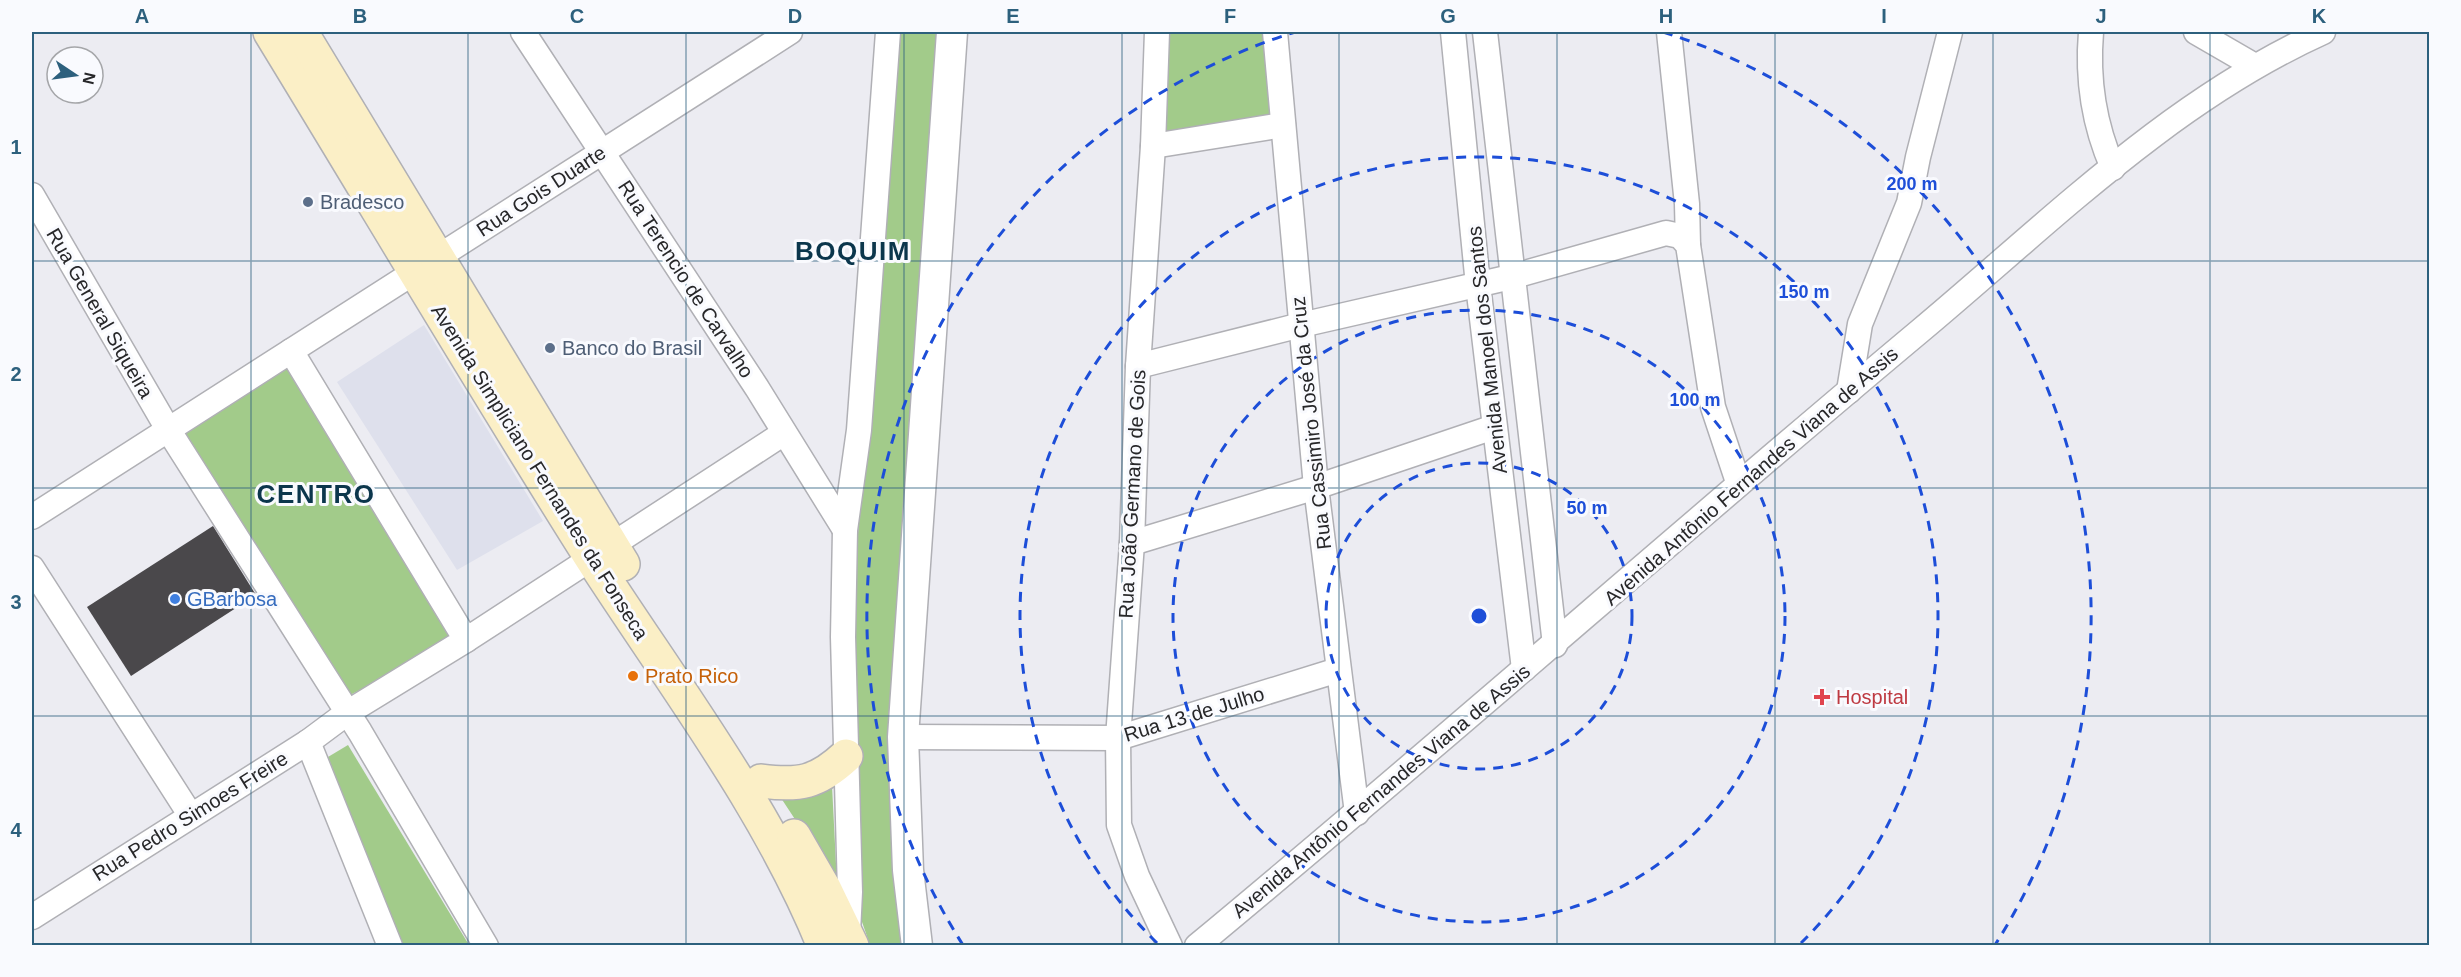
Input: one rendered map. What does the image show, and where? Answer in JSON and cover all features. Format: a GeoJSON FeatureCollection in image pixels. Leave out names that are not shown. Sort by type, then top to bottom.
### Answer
{"type":"FeatureCollection","features":[{"type":"Feature","properties":{"kind":"main road","name":"Avenida Simpliciano Fernandes da Fonseca"},"geometry":{"type":"LineString","coordinates":[[270,32],[428,265]]}},
{"type":"Feature","properties":{"kind":"main road","name":"Avenida Simpliciano Fernandes da Fonseca"},"geometry":{"type":"LineString","coordinates":[[302,32],[428,265],[601,550],[749,800],[798,889],[841,941]]}},
{"type":"Feature","properties":{"kind":"main road","name":"Avenida Simpliciano Fernandes da Fonseca"},"geometry":{"type":"LineString","coordinates":[[601,550],[761,781],[841,941]]}},
{"type":"Feature","properties":{"kind":"main road"},"geometry":{"type":"LineString","coordinates":[[761,781],[784,784],[808,781],[830,771],[846,756]]}},
{"type":"Feature","properties":{"kind":"street","name":"Rua Terencio de Carvalho"},"geometry":{"type":"LineString","coordinates":[[523,32],[784,433],[844,530]]}},
{"type":"Feature","properties":{"kind":"street","name":"Rua Gois Duarte"},"geometry":{"type":"LineString","coordinates":[[32,517],[790,32]]}},
{"type":"Feature","properties":{"kind":"street"},"geometry":{"type":"LineString","coordinates":[[841,941],[850,892],[844,530],[859,430],[888,32]]}},
{"type":"Feature","properties":{"kind":"street"},"geometry":{"type":"LineString","coordinates":[[917,945],[908,870],[903,737],[952,32]]}},
{"type":"Feature","properties":{"kind":"street","name":"Rua João Germano de Gois"},"geometry":{"type":"LineString","coordinates":[[1157,32],[1153,146],[1138,366],[1132,543],[1118,738],[1119,825],[1137,876],[1170,945]]}},
{"type":"Feature","properties":{"kind":"street","name":"Rua Cassimiro José da Cruz"},"geometry":{"type":"LineString","coordinates":[[1275,32],[1316,487],[1357,813]]}},
{"type":"Feature","properties":{"kind":"street","name":"Avenida Manoel dos Santos"},"geometry":{"type":"LineString","coordinates":[[1453,32],[1478,285],[1524,669]]}},
{"type":"Feature","properties":{"kind":"street","name":"Avenida Manoel dos Santos"},"geometry":{"type":"LineString","coordinates":[[1485,32],[1511,277],[1555,645]]}},
{"type":"Feature","properties":{"kind":"street"},"geometry":{"type":"LineString","coordinates":[[1669,32],[1687,204],[1688,245],[1713,407],[1738,482]]}},
{"type":"Feature","properties":{"kind":"street"},"geometry":{"type":"LineString","coordinates":[[1849,391],[1860,324],[1909,203],[1918,157],[1950,32]]}},
{"type":"Feature","properties":{"kind":"street"},"geometry":{"type":"LineString","coordinates":[[2091,32],[2091,83],[2096,120],[2100,139],[2113,168]]}},
{"type":"Feature","properties":{"kind":"street"},"geometry":{"type":"LineString","coordinates":[[2196,32],[2253,65]]}},
{"type":"Feature","properties":{"kind":"street","name":"Avenida Antônio Fernandes Viana de Assis"},"geometry":{"type":"LineString","coordinates":[[1197,945],[1555,645],[1738,482],[2113,168],[2186,110],[2253,65],[2323,32]]}},
{"type":"Feature","properties":{"kind":"street"},"geometry":{"type":"LineString","coordinates":[[1153,146],[1283,125]]}},
{"type":"Feature","properties":{"kind":"street","name":"Rua General Siqueira"},"geometry":{"type":"LineString","coordinates":[[33,201],[169,431],[347,713],[486,945]]}},
{"type":"Feature","properties":{"kind":"street"},"geometry":{"type":"LineString","coordinates":[[1138,366],[1301,325],[1511,277],[1666,232],[1680,236],[1688,245]]}},
{"type":"Feature","properties":{"kind":"street"},"geometry":{"type":"LineString","coordinates":[[291,351],[466,640]]}},
{"type":"Feature","properties":{"kind":"street"},"geometry":{"type":"LineString","coordinates":[[1132,543],[1316,487],[1494,427]]}},
{"type":"Feature","properties":{"kind":"street","name":"Rua Pedro Simoes Freire"},"geometry":{"type":"LineString","coordinates":[[32,917],[308,742],[347,713],[466,640],[784,433]]}},
{"type":"Feature","properties":{"kind":"street"},"geometry":{"type":"LineString","coordinates":[[32,568],[191,816]]}},
{"type":"Feature","properties":{"kind":"street","name":"Rua 13 de Julho"},"geometry":{"type":"LineString","coordinates":[[903,737],[1118,738],[1338,670]]}},
{"type":"Feature","properties":{"kind":"street"},"geometry":{"type":"LineString","coordinates":[[308,742],[390,945]]}},
{"type":"Feature","properties":{"kind":"shaded area"},"geometry":{"type":"Polygon","coordinates":[[[424,325],[543,521],[457,570],[337,382],[424,325]]]}},
{"type":"Feature","properties":{"kind":"green space"},"geometry":{"type":"Polygon","coordinates":[[[901,32],[940,32],[899,908],[901,945],[870,945],[861,919],[852,630],[856,556],[901,32]]]}},
{"type":"Feature","properties":{"kind":"green space"},"geometry":{"type":"Polygon","coordinates":[[[1159,32],[1270,32],[1274,115],[1154,140],[1159,32]]]}},
{"type":"Feature","properties":{"kind":"green space"},"geometry":{"type":"Polygon","coordinates":[[[299,357],[468,630],[415,663],[348,696],[182,436],[299,357]]]}},
{"type":"Feature","properties":{"kind":"green space"},"geometry":{"type":"Polygon","coordinates":[[[348,745],[469,945],[402,945],[328,757],[348,745]]]}},
{"type":"Feature","properties":{"kind":"green space"},"geometry":{"type":"Polygon","coordinates":[[[832,786],[837,883],[781,798],[799,799],[832,786]]]}},
{"type":"Feature","properties":{"kind":"building","name":"GBarbosa"},"geometry":{"type":"Polygon","coordinates":[[[213,526],[256,595],[131,676],[87,607],[213,526]]]}},
{"type":"Feature","properties":{"kind":"place","name":"Bradesco"},"geometry":{"type":"Point","coordinates":[308,202]}},
{"type":"Feature","properties":{"kind":"place","name":"Banco do Brasil"},"geometry":{"type":"Point","coordinates":[550,348]}},
{"type":"Feature","properties":{"kind":"place","name":"GBarbosa"},"geometry":{"type":"Point","coordinates":[175,599]}},
{"type":"Feature","properties":{"kind":"place","name":"Prato Rico"},"geometry":{"type":"Point","coordinates":[633,676]}},
{"type":"Feature","properties":{"kind":"place","name":"Hospital"},"geometry":{"type":"Point","coordinates":[1822,697]}},
{"type":"Feature","properties":{"kind":"district","name":"BOQUIM"},"geometry":{"type":"Point","coordinates":[853,251]}},
{"type":"Feature","properties":{"kind":"district","name":"CENTRO"},"geometry":{"type":"Point","coordinates":[316,494]}}]}
